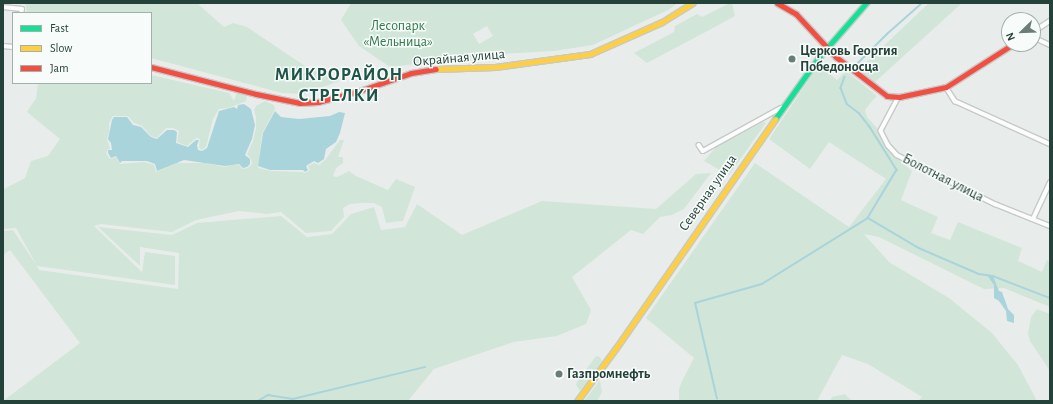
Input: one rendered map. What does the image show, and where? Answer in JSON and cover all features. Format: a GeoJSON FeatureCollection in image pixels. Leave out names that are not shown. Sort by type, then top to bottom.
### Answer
{"type":"FeatureCollection","features":[{"type":"Feature","properties":{"kind":"street","name":"Окрайная улица"},"geometry":{"type":"LineString","coordinates":[[152,67],[256,94],[300,103],[318,102],[356,92],[411,73],[445,68],[495,67],[590,54],[662,22],[693,3]]}},
{"type":"Feature","properties":{"kind":"street"},"geometry":{"type":"LineString","coordinates":[[777,3],[796,14],[826,47],[873,88],[887,96],[899,97],[946,87],[1001,52]]}},
{"type":"Feature","properties":{"kind":"street","name":"Северная улица"},"geometry":{"type":"LineString","coordinates":[[577,401],[616,348],[730,182],[826,47],[866,3]]}},
{"type":"Feature","properties":{"kind":"street"},"geometry":{"type":"LineString","coordinates":[[3,7],[22,9],[22,12]]}},
{"type":"Feature","properties":{"kind":"street"},"geometry":{"type":"LineString","coordinates":[[1041,27],[1050,21]]}},
{"type":"Feature","properties":{"kind":"street"},"geometry":{"type":"LineString","coordinates":[[946,87],[955,101],[1050,144]]}},
{"type":"Feature","properties":{"kind":"street","name":"Болотная улица"},"geometry":{"type":"LineString","coordinates":[[899,97],[882,132],[888,145],[897,155],[995,204],[1050,226]]}},
{"type":"Feature","properties":{"kind":"street"},"geometry":{"type":"LineString","coordinates":[[699,145],[703,151],[784,107]]}},
{"type":"Feature","properties":{"kind":"street"},"geometry":{"type":"LineString","coordinates":[[1033,219],[1050,183]]}},
{"type":"Feature","properties":{"kind":"green space"},"geometry":{"type":"Polygon","coordinates":[[[25,3],[197,3],[224,27],[233,23],[247,27],[308,68],[339,81],[304,94],[282,93],[152,58],[152,12],[27,12],[25,3]]]}},
{"type":"Feature","properties":{"kind":"green space","name":"Лесопарк «Мельница»"},"geometry":{"type":"Polygon","coordinates":[[[351,3],[678,3],[668,10],[593,45],[554,51],[500,54],[390,67],[359,46],[341,20],[351,3]],[[487,26],[473,34],[479,44],[493,36],[487,26]]]}},
{"type":"Feature","properties":{"kind":"green space"},"geometry":{"type":"Polygon","coordinates":[[[732,3],[735,16],[647,63],[634,53],[674,32],[675,26],[697,14],[702,17],[732,3]]]}},
{"type":"Feature","properties":{"kind":"green space"},"geometry":{"type":"Polygon","coordinates":[[[929,3],[962,3],[874,83],[858,70],[929,3]]]}},
{"type":"Feature","properties":{"kind":"green space"},"geometry":{"type":"Polygon","coordinates":[[[819,65],[837,80],[846,71],[877,96],[865,110],[867,117],[878,129],[886,145],[897,158],[912,171],[901,200],[938,217],[931,233],[950,240],[958,222],[1022,248],[1018,261],[1042,272],[1047,260],[1050,262],[1050,307],[1004,288],[984,289],[879,237],[864,234],[889,262],[949,298],[992,333],[1018,365],[1037,401],[918,401],[922,397],[868,364],[842,355],[817,401],[679,401],[679,389],[694,358],[646,318],[755,163],[849,227],[886,179],[829,142],[810,169],[769,139],[819,65]]]}},
{"type":"Feature","properties":{"kind":"green space"},"geometry":{"type":"Polygon","coordinates":[[[152,75],[229,93],[234,101],[237,92],[246,96],[246,101],[229,108],[219,109],[213,119],[206,147],[202,150],[199,148],[200,139],[196,138],[187,146],[177,142],[179,131],[173,128],[166,128],[157,138],[151,136],[142,126],[134,123],[128,116],[113,116],[109,123],[107,139],[110,149],[108,149],[106,153],[110,159],[116,157],[120,164],[145,162],[154,165],[156,172],[177,163],[205,163],[225,167],[239,165],[243,169],[248,168],[252,164],[251,159],[247,154],[253,141],[256,128],[256,117],[254,110],[256,106],[265,101],[274,105],[275,109],[262,134],[258,168],[271,171],[305,173],[310,170],[308,166],[314,163],[319,165],[325,160],[340,140],[344,140],[338,157],[343,157],[343,163],[336,168],[333,176],[337,177],[349,171],[356,176],[388,190],[396,179],[415,187],[403,221],[386,223],[382,207],[374,203],[350,204],[343,208],[344,217],[331,231],[306,233],[281,212],[267,214],[239,211],[196,220],[172,232],[101,224],[94,226],[142,272],[145,252],[175,256],[175,285],[37,266],[16,228],[3,229],[4,189],[25,178],[31,161],[48,156],[60,139],[27,112],[36,98],[38,84],[152,84],[152,75]]]}},
{"type":"Feature","properties":{"kind":"green space"},"geometry":{"type":"Polygon","coordinates":[[[763,122],[766,123],[729,175],[704,161],[716,147],[763,122]]]}},
{"type":"Feature","properties":{"kind":"green space"},"geometry":{"type":"Polygon","coordinates":[[[711,173],[684,209],[672,215],[660,217],[643,234],[631,230],[572,277],[591,310],[586,324],[557,336],[514,342],[434,369],[408,401],[3,401],[80,343],[10,250],[3,255],[3,231],[13,230],[39,270],[178,289],[179,253],[140,247],[140,266],[98,227],[172,235],[197,223],[281,216],[307,237],[332,234],[351,214],[374,207],[381,230],[405,227],[417,204],[462,235],[542,201],[656,209],[696,174],[711,173]]]}},
{"type":"Feature","properties":{"kind":"green space"},"geometry":{"type":"Polygon","coordinates":[[[1037,309],[1050,314],[1050,371],[1030,341],[1028,334],[1031,317],[1037,309]]]}},
{"type":"Feature","properties":{"kind":"green space"},"geometry":{"type":"Polygon","coordinates":[[[596,356],[600,357],[602,361],[580,391],[576,385],[577,382],[596,356]]]}},
{"type":"Feature","properties":{"kind":"green space"},"geometry":{"type":"Polygon","coordinates":[[[600,380],[602,392],[597,401],[584,401],[600,380]]]}},
{"type":"Feature","properties":{"kind":"green space"},"geometry":{"type":"Polygon","coordinates":[[[845,394],[852,401],[830,401],[832,397],[845,394]]]}},
{"type":"Feature","properties":{"kind":"water"},"geometry":{"type":"Polygon","coordinates":[[[244,104],[251,109],[255,125],[252,139],[245,155],[250,159],[250,164],[247,167],[243,168],[239,164],[225,166],[184,160],[157,171],[155,164],[147,161],[122,161],[120,163],[116,156],[111,158],[108,153],[108,150],[112,150],[111,143],[108,139],[114,117],[127,117],[133,125],[141,127],[151,137],[157,139],[167,130],[174,130],[177,132],[176,143],[188,147],[196,140],[199,140],[197,145],[198,150],[202,151],[207,148],[219,111],[234,107],[237,109],[238,105],[244,104]]]}},
{"type":"Feature","properties":{"kind":"water"},"geometry":{"type":"Polygon","coordinates":[[[275,111],[281,117],[299,119],[330,116],[339,112],[345,113],[336,142],[326,149],[324,159],[318,163],[314,161],[306,166],[308,170],[305,172],[303,170],[270,170],[258,166],[263,133],[275,111]]]}},
{"type":"Feature","properties":{"kind":"water"},"geometry":{"type":"Polygon","coordinates":[[[987,275],[993,276],[999,291],[1002,292],[1008,309],[1014,315],[1014,323],[1007,321],[1006,311],[999,301],[994,298],[994,285],[987,275]]]}},
{"type":"Feature","properties":{"kind":"waterway"},"geometry":{"type":"LineString","coordinates":[[856,65],[887,34],[922,3]]}},
{"type":"Feature","properties":{"kind":"waterway"},"geometry":{"type":"LineString","coordinates":[[845,77],[841,88],[847,104],[859,113],[870,127],[897,170],[868,218],[919,248],[979,274],[993,276],[1050,298]]}},
{"type":"Feature","properties":{"kind":"waterway"},"geometry":{"type":"LineString","coordinates":[[717,399],[695,303],[762,284],[868,218]]}},
{"type":"Feature","properties":{"kind":"waterway"},"geometry":{"type":"LineString","coordinates":[[258,401],[268,395],[293,399],[425,367]]}},
{"type":"Feature","properties":{"kind":"traffic: fast"},"geometry":{"type":"LineString","coordinates":[[775,119],[819,57],[866,3]]}},
{"type":"Feature","properties":{"kind":"traffic: slow"},"geometry":{"type":"LineString","coordinates":[[436,69],[495,67],[590,54],[662,22],[693,3]]}},
{"type":"Feature","properties":{"kind":"traffic: slow"},"geometry":{"type":"LineString","coordinates":[[577,401],[616,348],[775,119]]}},
{"type":"Feature","properties":{"kind":"traffic: jam"},"geometry":{"type":"LineString","coordinates":[[777,3],[796,14],[836,57],[887,96],[899,97],[946,87],[1001,52]]}},
{"type":"Feature","properties":{"kind":"traffic: jam"},"geometry":{"type":"LineString","coordinates":[[152,67],[256,94],[300,103],[318,102],[356,92],[411,73],[436,69]]}},
{"type":"Feature","properties":{"kind":"place","name":"Церковь Георгия Победоносца"},"geometry":{"type":"Point","coordinates":[792,59]}},
{"type":"Feature","properties":{"kind":"place","name":"Газпромнефть"},"geometry":{"type":"Point","coordinates":[559,374]}},
{"type":"Feature","properties":{"kind":"district","name":"МИКРОРАЙОН СТРЕЛКИ"},"geometry":{"type":"Point","coordinates":[339,86]}}]}
